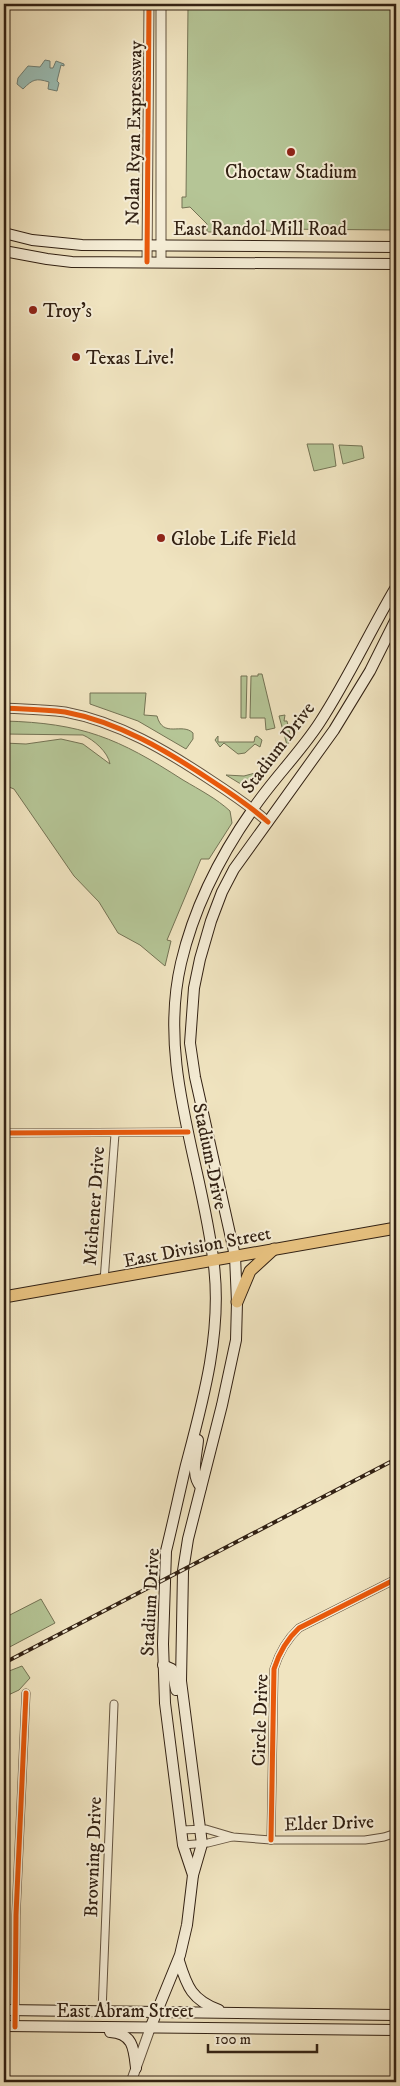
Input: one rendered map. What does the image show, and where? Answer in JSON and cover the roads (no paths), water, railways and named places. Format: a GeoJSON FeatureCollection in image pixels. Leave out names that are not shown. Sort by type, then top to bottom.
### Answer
{"type":"FeatureCollection","features":[{"type":"Feature","properties":{"kind":"main road","name":"East Randol Mill Road"},"geometry":{"type":"LineString","coordinates":[[4,233],[32,240],[63,244],[396,247]]}},
{"type":"Feature","properties":{"kind":"main road","name":"East Randol Mill Road"},"geometry":{"type":"LineString","coordinates":[[4,251],[58,261],[396,264]]}},
{"type":"Feature","properties":{"kind":"main road","name":"Stadium Drive"},"geometry":{"type":"LineString","coordinates":[[192,1875],[182,1845],[165,1703],[163,1665],[164,1575],[166,1551],[199,1414],[215,1336],[216,1301],[214,1260],[178,1086],[174,1049],[174,1014],[181,965],[195,916],[215,870],[253,808],[319,723],[396,587]]}},
{"type":"Feature","properties":{"kind":"main road","name":"Stadium Drive"},"geometry":{"type":"LineString","coordinates":[[151,2026],[178,1961],[187,1924],[192,1875],[202,1844],[181,1681],[183,1571],[188,1539],[222,1405],[236,1340],[238,1302],[235,1256],[195,1077],[190,1043],[194,988],[211,921],[222,892],[234,869],[334,730],[370,671],[396,620]]}},
{"type":"Feature","properties":{"kind":"main road"},"geometry":{"type":"LineString","coordinates":[[178,985],[194,988]]}},
{"type":"Feature","properties":{"kind":"main road","name":"East Division Street"},"geometry":{"type":"LineString","coordinates":[[4,1297],[396,1228]]}},
{"type":"Feature","properties":{"kind":"main road"},"geometry":{"type":"LineString","coordinates":[[238,1302],[250,1271],[274,1249]]}},
{"type":"Feature","properties":{"kind":"main road"},"geometry":{"type":"LineString","coordinates":[[199,1414],[194,1471],[198,1484],[201,1487]]}},
{"type":"Feature","properties":{"kind":"main road"},"geometry":{"type":"LineString","coordinates":[[163,1665],[172,1669],[180,1713],[188,1736]]}},
{"type":"Feature","properties":{"kind":"main road"},"geometry":{"type":"LineString","coordinates":[[178,1961],[188,1989],[196,1998],[206,2006],[227,2013]]}},
{"type":"Feature","properties":{"kind":"main road","name":"East Abram Street"},"geometry":{"type":"LineString","coordinates":[[4,2010],[396,2015]]}},
{"type":"Feature","properties":{"kind":"main road","name":"East Abram Street"},"geometry":{"type":"LineString","coordinates":[[4,2026],[396,2030]]}},
{"type":"Feature","properties":{"kind":"main road"},"geometry":{"type":"LineString","coordinates":[[77,2027],[124,2034],[133,2045],[136,2068]]}},
{"type":"Feature","properties":{"kind":"street","name":"Nolan Ryan Expressway"},"geometry":{"type":"LineString","coordinates":[[147,262],[149,4]]}},
{"type":"Feature","properties":{"kind":"street","name":"Nolan Ryan Expressway"},"geometry":{"type":"LineString","coordinates":[[161,4],[161,262]]}},
{"type":"Feature","properties":{"kind":"street"},"geometry":{"type":"LineString","coordinates":[[4,708],[66,712],[120,729],[183,762],[253,808],[268,822]]}},
{"type":"Feature","properties":{"kind":"street"},"geometry":{"type":"LineString","coordinates":[[4,1133],[115,1134],[188,1132]]}},
{"type":"Feature","properties":{"kind":"street","name":"Michener Drive"},"geometry":{"type":"LineString","coordinates":[[104,1280],[115,1134]]}},
{"type":"Feature","properties":{"kind":"street","name":"Circle Drive"},"geometry":{"type":"LineString","coordinates":[[271,1840],[274,1670],[280,1653],[288,1638],[299,1628],[396,1579]]}},
{"type":"Feature","properties":{"kind":"street"},"geometry":{"type":"LineString","coordinates":[[15,2027],[16,1915],[26,1693]]}},
{"type":"Feature","properties":{"kind":"street","name":"Browning Drive"},"geometry":{"type":"LineString","coordinates":[[102,2012],[114,1704]]}},
{"type":"Feature","properties":{"kind":"street","name":"Elder Drive"},"geometry":{"type":"LineString","coordinates":[[181,1830],[201,1829],[233,1837],[271,1840],[365,1840],[396,1833]]}},
{"type":"Feature","properties":{"kind":"street","name":"Elder Drive"},"geometry":{"type":"LineString","coordinates":[[182,1845],[202,1844],[233,1837]]}},
{"type":"Feature","properties":{"kind":"street"},"geometry":{"type":"LineString","coordinates":[[131,2082],[151,2026]]}},
{"type":"Feature","properties":{"kind":"water"},"geometry":{"type":"Polygon","coordinates":[[[45,60],[50,61],[50,68],[53,68],[56,61],[64,64],[64,66],[61,65],[57,81],[59,83],[57,91],[48,89],[49,82],[41,80],[32,81],[23,89],[17,84],[18,78],[28,66],[40,67],[45,60]]]}},
{"type":"Feature","properties":{"kind":"railway"},"geometry":{"type":"LineString","coordinates":[[4,1663],[396,1459]]}},
{"type":"Feature","properties":{"kind":"place","name":"Choctaw Stadium"},"geometry":{"type":"Point","coordinates":[291,152]}},
{"type":"Feature","properties":{"kind":"place","name":"Troy's"},"geometry":{"type":"Point","coordinates":[33,310]}},
{"type":"Feature","properties":{"kind":"place","name":"Texas Live!"},"geometry":{"type":"Point","coordinates":[76,357]}},
{"type":"Feature","properties":{"kind":"place","name":"Globe Life Field"},"geometry":{"type":"Point","coordinates":[161,538]}}]}
